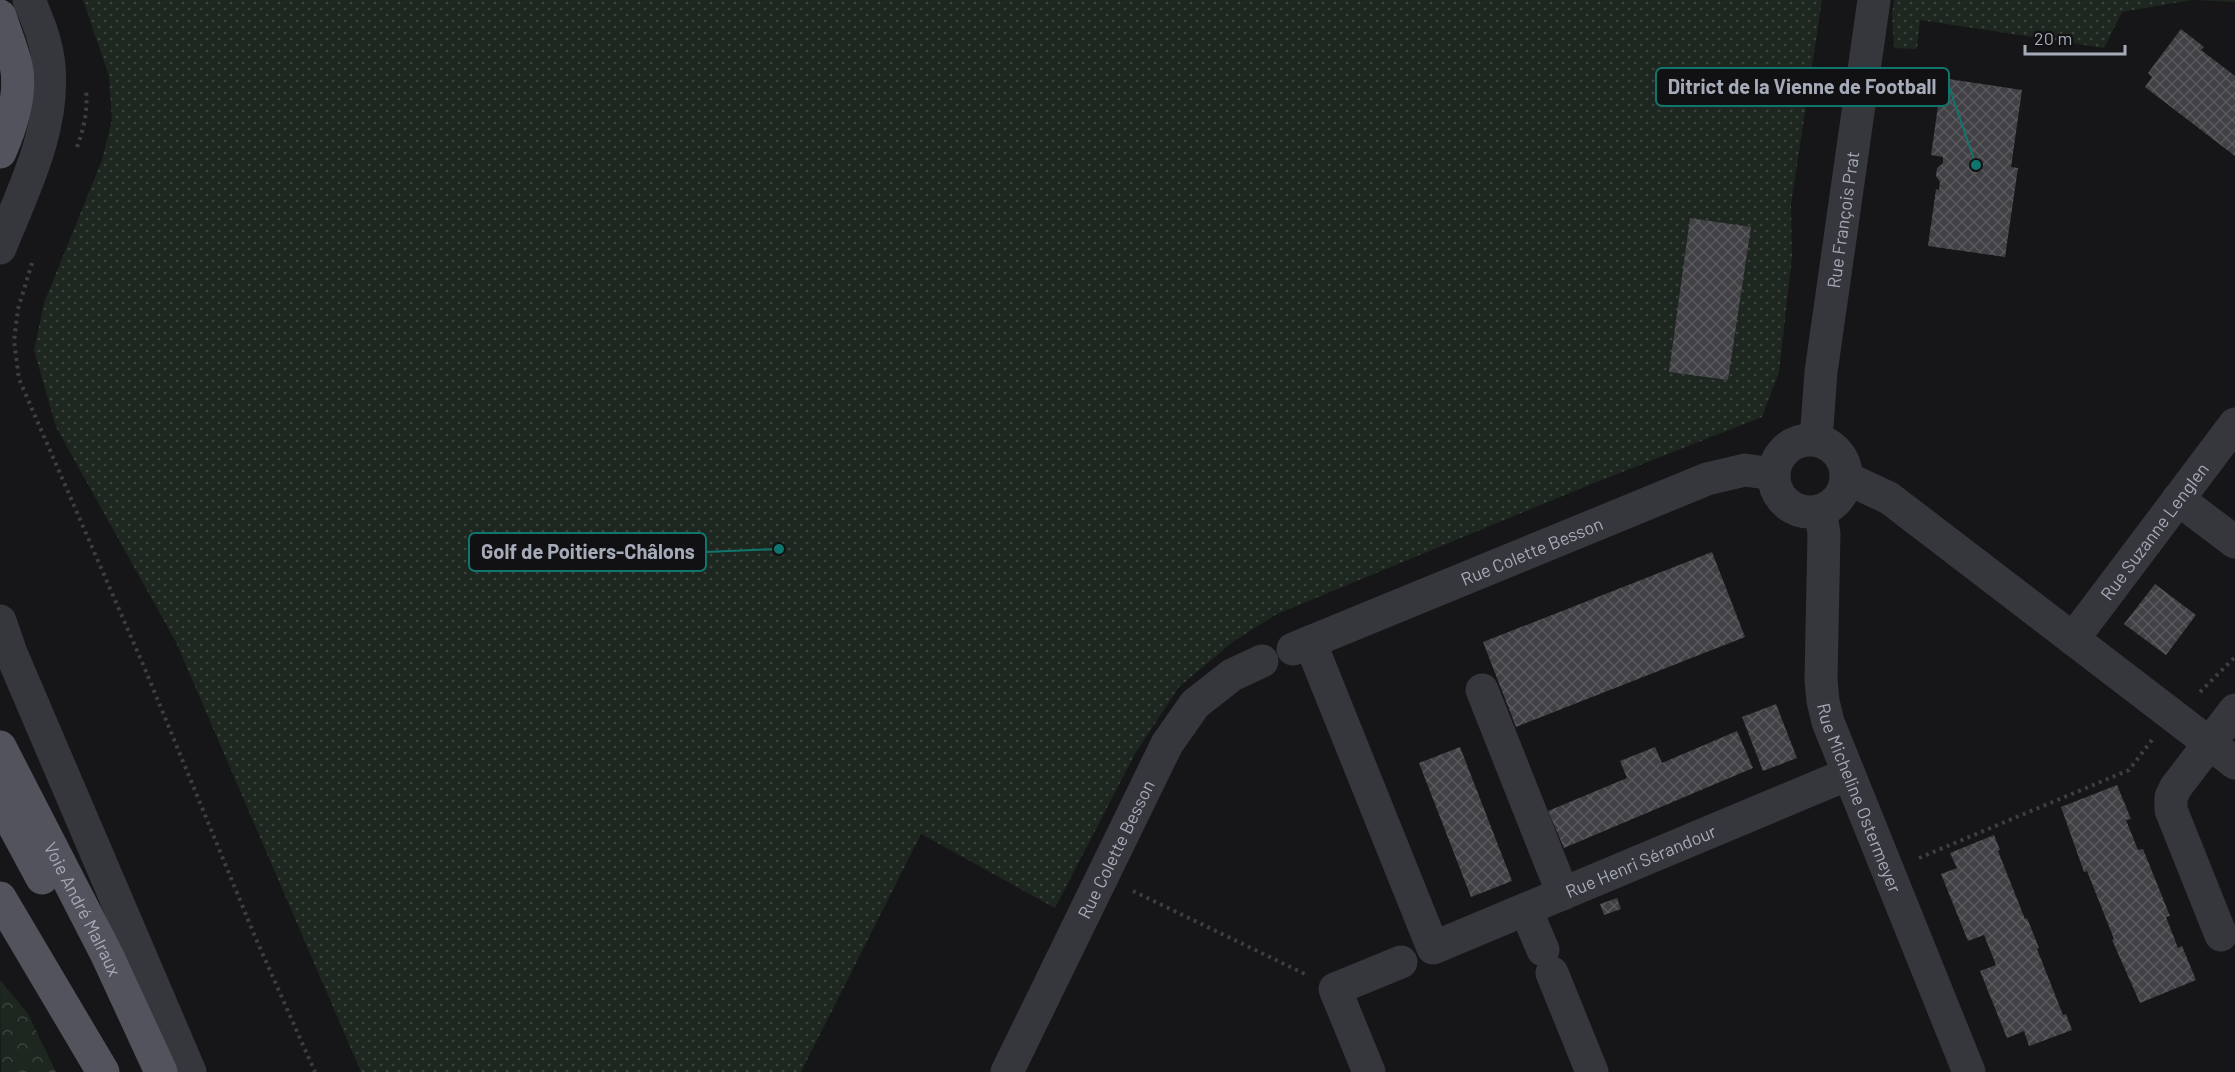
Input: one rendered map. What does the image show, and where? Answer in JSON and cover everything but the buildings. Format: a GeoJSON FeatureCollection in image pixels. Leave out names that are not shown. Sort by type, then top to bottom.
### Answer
{"type":"FeatureCollection","features":[{"type":"Feature","properties":{"kind":"main road"},"geometry":{"type":"LineString","coordinates":[[0,16],[16,67],[16,105],[9,132],[0,152]]}},
{"type":"Feature","properties":{"kind":"main road","name":"Voie André Malraux"},"geometry":{"type":"LineString","coordinates":[[0,747],[107,955],[161,1072]]}},
{"type":"Feature","properties":{"kind":"main road","name":"Voie André Malraux"},"geometry":{"type":"LineString","coordinates":[[0,800],[58,906],[142,1072]]}},
{"type":"Feature","properties":{"kind":"main road"},"geometry":{"type":"LineString","coordinates":[[0,898],[102,1072]]}},
{"type":"Feature","properties":{"kind":"street"},"geometry":{"type":"LineString","coordinates":[[0,248],[34,161],[49,105],[49,64],[40,27],[29,0]]}},
{"type":"Feature","properties":{"kind":"street","name":"Rue François Prat"},"geometry":{"type":"LineString","coordinates":[[1816,440],[1821,372],[1874,0]]}},
{"type":"Feature","properties":{"kind":"street","name":"Rue Suzanne Lenglen"},"geometry":{"type":"LineString","coordinates":[[2073,639],[2235,424]]}},
{"type":"Feature","properties":{"kind":"street"},"geometry":{"type":"LineString","coordinates":[[1804,440],[1816,440],[1826,443],[1841,458],[1846,478],[1844,489],[1838,499],[1820,511],[1797,510],[1787,504],[1774,485],[1773,474],[1776,462],[1792,444],[1804,440]]}},
{"type":"Feature","properties":{"kind":"street","name":"Rue Colette Besson"},"geometry":{"type":"LineString","coordinates":[[1433,948],[1302,645],[1707,479],[1745,471],[1773,474]]}},
{"type":"Feature","properties":{"kind":"street"},"geometry":{"type":"LineString","coordinates":[[1846,478],[1889,498],[2235,763]]}},
{"type":"Feature","properties":{"kind":"street"},"geometry":{"type":"LineString","coordinates":[[2178,499],[2235,542]]}},
{"type":"Feature","properties":{"kind":"street","name":"Rue Micheline Ostermeyer"},"geometry":{"type":"LineString","coordinates":[[1820,511],[1824,533],[1822,690],[1828,722],[1969,1072]]}},
{"type":"Feature","properties":{"kind":"street"},"geometry":{"type":"LineString","coordinates":[[0,621],[15,664],[190,1072]]}},
{"type":"Feature","properties":{"kind":"street","name":"Rue Colette Besson"},"geometry":{"type":"LineString","coordinates":[[1007,1072],[1167,744],[1196,704],[1232,675],[1262,662]]}},
{"type":"Feature","properties":{"kind":"street"},"geometry":{"type":"LineString","coordinates":[[1482,690],[1563,894]]}},
{"type":"Feature","properties":{"kind":"street"},"geometry":{"type":"LineString","coordinates":[[2221,935],[2171,810],[2171,797],[2176,787],[2235,710]]}},
{"type":"Feature","properties":{"kind":"street","name":"Rue Henri Sérandour"},"geometry":{"type":"LineString","coordinates":[[1433,948],[1848,774]]}},
{"type":"Feature","properties":{"kind":"street"},"geometry":{"type":"LineString","coordinates":[[1526,910],[1592,1072]]}},
{"type":"Feature","properties":{"kind":"street"},"geometry":{"type":"LineString","coordinates":[[1369,1072],[1335,989],[1401,962]]}},
{"type":"Feature","properties":{"kind":"path"},"geometry":{"type":"LineString","coordinates":[[75,151],[84,129],[88,104],[85,84]]}},
{"type":"Feature","properties":{"kind":"path"},"geometry":{"type":"LineString","coordinates":[[33,261],[18,309],[14,341],[19,379],[140,659],[256,939],[315,1072]]}},
{"type":"Feature","properties":{"kind":"path"},"geometry":{"type":"LineString","coordinates":[[1888,871],[2129,770],[2174,716],[2235,657]]}},
{"type":"Feature","properties":{"kind":"path"},"geometry":{"type":"LineString","coordinates":[[1102,876],[1335,989]]}},
{"type":"Feature","properties":{"kind":"green space"},"geometry":{"type":"Polygon","coordinates":[[[83,0],[1822,0],[1791,205],[1792,257],[1779,372],[1762,417],[1589,485],[1277,614],[1234,641],[1179,687],[1136,752],[1055,908],[921,834],[801,1072],[361,1072],[176,642],[56,427],[34,350],[44,303],[102,160],[112,120],[109,76],[83,0]]]}},
{"type":"Feature","properties":{"kind":"green space"},"geometry":{"type":"Polygon","coordinates":[[[1894,0],[2192,0],[2122,12],[2104,48],[1920,20],[1917,49],[1894,48],[1892,15],[1894,0]]]}},
{"type":"Feature","properties":{"kind":"green space"},"geometry":{"type":"Polygon","coordinates":[[[2192,0],[2235,0],[2235,2],[2192,0]]]}},
{"type":"Feature","properties":{"kind":"green space"},"geometry":{"type":"Polygon","coordinates":[[[0,980],[28,1014],[56,1072],[1,1072],[0,980]]]}},
{"type":"Feature","properties":{"kind":"place","name":"Ditrict de la Vienne de Football"},"geometry":{"type":"Point","coordinates":[1976,165]}},
{"type":"Feature","properties":{"kind":"place","name":"Golf de Poitiers-Châlons"},"geometry":{"type":"Point","coordinates":[779,549]}}]}
